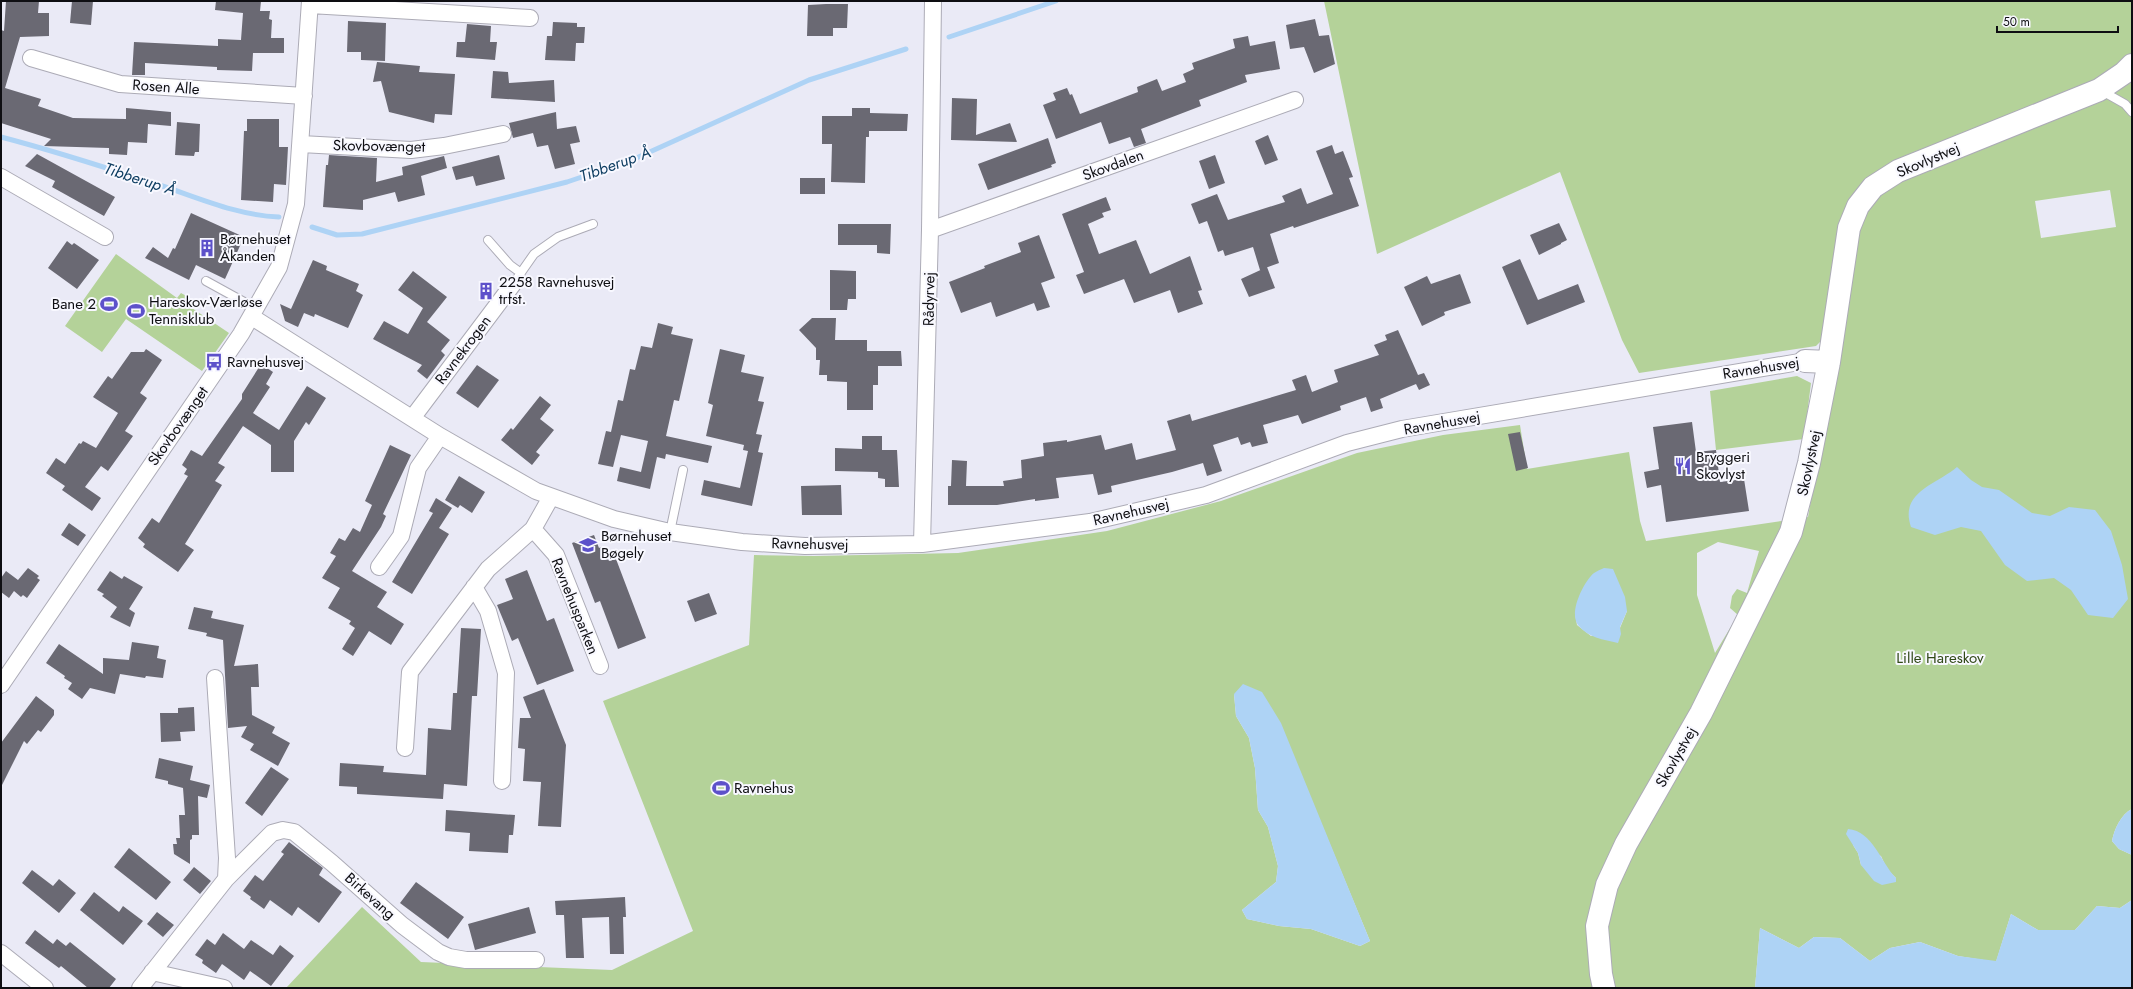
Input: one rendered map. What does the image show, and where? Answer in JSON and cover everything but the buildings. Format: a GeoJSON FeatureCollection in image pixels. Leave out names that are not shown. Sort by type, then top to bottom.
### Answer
{"type":"FeatureCollection","features":[{"type":"Feature","properties":{"kind":"street","name":"Rådyrvej"},"geometry":{"type":"LineString","coordinates":[[922,544],[934,54],[933,1]]}},
{"type":"Feature","properties":{"kind":"street","name":"Skovbovænget"},"geometry":{"type":"LineString","coordinates":[[1,685],[254,313],[279,267],[296,204],[310,3],[530,18]]}},
{"type":"Feature","properties":{"kind":"street","name":"Rosen Alle"},"geometry":{"type":"LineString","coordinates":[[31,58],[120,84],[304,96]]}},
{"type":"Feature","properties":{"kind":"street","name":"Skovlystvej"},"geometry":{"type":"LineString","coordinates":[[1604,988],[1601,974],[1597,926],[1607,885],[1626,844],[1701,713],[1791,532],[1809,463],[1829,362],[1849,228],[1858,206],[1873,187],[1898,171],[2099,90],[2124,73],[2132,65]]}},
{"type":"Feature","properties":{"kind":"street","name":"Skovdalen"},"geometry":{"type":"LineString","coordinates":[[930,230],[1295,100]]}},
{"type":"Feature","properties":{"kind":"street","name":"Skovbovænget"},"geometry":{"type":"LineString","coordinates":[[301,144],[411,150],[444,146],[503,134]]}},
{"type":"Feature","properties":{"kind":"street"},"geometry":{"type":"LineString","coordinates":[[3,182],[105,237]]}},
{"type":"Feature","properties":{"kind":"street","name":"Ravnekrogen"},"geometry":{"type":"LineString","coordinates":[[413,417],[517,278]]}},
{"type":"Feature","properties":{"kind":"street","name":"Ravnehusvej"},"geometry":{"type":"LineString","coordinates":[[254,313],[440,436],[551,497],[614,518],[670,532],[742,542],[805,546],[922,544],[1090,522],[1206,495],[1347,443],[1402,429],[1805,361],[1829,362]]}},
{"type":"Feature","properties":{"kind":"street"},"geometry":{"type":"LineString","coordinates":[[379,567],[401,536],[418,468],[440,436]]}},
{"type":"Feature","properties":{"kind":"street"},"geometry":{"type":"LineString","coordinates":[[405,748],[410,672],[488,569],[533,529],[551,497]]}},
{"type":"Feature","properties":{"kind":"street","name":"Ravnehusparken"},"geometry":{"type":"LineString","coordinates":[[533,529],[556,555],[600,666]]}},
{"type":"Feature","properties":{"kind":"street"},"geometry":{"type":"LineString","coordinates":[[474,587],[488,611],[506,673],[502,781]]}},
{"type":"Feature","properties":{"kind":"street"},"geometry":{"type":"LineString","coordinates":[[215,678],[227,858],[226,879]]}},
{"type":"Feature","properties":{"kind":"street","name":"Birkevang"},"geometry":{"type":"LineString","coordinates":[[140,988],[226,879],[272,833],[283,830],[294,832],[332,862],[402,925],[438,952],[449,957],[466,960],[536,960]]}},
{"type":"Feature","properties":{"kind":"street"},"geometry":{"type":"LineString","coordinates":[[1,953],[45,988]]}},
{"type":"Feature","properties":{"kind":"street"},"geometry":{"type":"LineString","coordinates":[[152,972],[224,988]]}},
{"type":"Feature","properties":{"kind":"lane"},"geometry":{"type":"LineString","coordinates":[[2099,90],[2125,104],[2132,112]]}},
{"type":"Feature","properties":{"kind":"lane"},"geometry":{"type":"LineString","coordinates":[[488,240],[510,265],[517,278],[534,254],[558,237],[593,224]]}},
{"type":"Feature","properties":{"kind":"lane"},"geometry":{"type":"LineString","coordinates":[[206,281],[254,313]]}},
{"type":"Feature","properties":{"kind":"lane"},"geometry":{"type":"LineString","coordinates":[[670,532],[683,470]]}},
{"type":"Feature","properties":{"kind":"green space","name":"Lille Hareskov"},"geometry":{"type":"Polygon","coordinates":[[[1324,1],[2132,1],[2132,809],[2121,818],[2114,832],[2112,841],[2119,849],[2132,855],[2132,900],[2120,908],[2097,906],[2075,930],[2038,930],[2011,914],[1996,962],[1958,956],[1920,942],[1890,948],[1870,961],[1840,938],[1814,937],[1799,948],[1760,928],[1755,988],[286,988],[362,907],[421,962],[612,970],[693,931],[603,701],[749,645],[754,555],[814,556],[958,553],[1107,531],[1221,501],[1357,453],[1443,435],[1520,425],[1527,469],[1629,452],[1640,521],[1646,541],[1808,517],[1859,223],[1824,338],[1816,346],[1639,373],[1622,340],[1560,172],[1377,254],[1324,1]],[[2110,190],[2035,201],[2041,238],[2116,227],[2110,190]],[[1718,542],[1697,553],[1697,595],[1715,653],[1738,615],[1730,608],[1732,596],[1737,589],[1747,593],[1759,551],[1718,542]],[[1627,611],[1575,613],[1577,625],[1591,636],[1620,628],[1627,611]],[[1234,694],[1236,716],[1249,738],[1255,768],[1258,810],[1268,827],[1278,866],[1276,882],[1242,910],[1247,919],[1279,926],[1311,929],[1360,946],[1370,941],[1297,765],[1234,694]],[[1853,845],[1858,853],[1861,865],[1896,878],[1887,869],[1881,856],[1853,845]]]}},
{"type":"Feature","properties":{"kind":"green space","name":"Hareskov-Værløse Tennisklub"},"geometry":{"type":"Polygon","coordinates":[[[116,254],[177,298],[181,293],[190,298],[186,304],[229,333],[202,371],[126,319],[102,352],[65,326],[116,254]]]}},
{"type":"Feature","properties":{"kind":"green space"},"geometry":{"type":"Polygon","coordinates":[[[1797,376],[1811,383],[1804,439],[1716,450],[1710,391],[1797,376]]]}},
{"type":"Feature","properties":{"kind":"water"},"geometry":{"type":"Polygon","coordinates":[[[1957,467],[1971,480],[1982,487],[1999,490],[2032,513],[2050,516],[2069,507],[2095,510],[2111,531],[2122,565],[2128,599],[2113,618],[2088,615],[2071,590],[2054,578],[2027,581],[2005,565],[1981,531],[1961,527],[1935,535],[1911,527],[1909,515],[1910,505],[1915,497],[1957,467]]]}},
{"type":"Feature","properties":{"kind":"water"},"geometry":{"type":"Polygon","coordinates":[[[1604,568],[1613,569],[1625,597],[1627,611],[1620,627],[1621,634],[1618,643],[1591,635],[1578,625],[1576,620],[1576,607],[1587,580],[1597,571],[1604,568]]]}},
{"type":"Feature","properties":{"kind":"water"},"geometry":{"type":"Polygon","coordinates":[[[1243,684],[1262,692],[1281,723],[1370,941],[1360,946],[1311,929],[1279,926],[1247,919],[1242,910],[1276,882],[1278,866],[1268,827],[1258,810],[1255,768],[1249,738],[1236,716],[1234,694],[1243,684]]]}},
{"type":"Feature","properties":{"kind":"water"},"geometry":{"type":"Polygon","coordinates":[[[2132,809],[2132,855],[2119,849],[2112,841],[2114,832],[2121,818],[2132,809]]]}},
{"type":"Feature","properties":{"kind":"water"},"geometry":{"type":"Polygon","coordinates":[[[1848,829],[1857,831],[1870,841],[1896,878],[1896,882],[1882,885],[1874,881],[1861,865],[1858,853],[1846,834],[1848,829]]]}},
{"type":"Feature","properties":{"kind":"water"},"geometry":{"type":"Polygon","coordinates":[[[2132,900],[2132,988],[1755,988],[1760,928],[1799,948],[1814,937],[1840,938],[1870,961],[1890,948],[1920,942],[1958,956],[1996,961],[2011,914],[2038,930],[2075,930],[2097,906],[2120,908],[2132,900]]]}},
{"type":"Feature","properties":{"kind":"waterway","name":"Tibberup Å"},"geometry":{"type":"LineString","coordinates":[[949,37],[1056,1]]}},
{"type":"Feature","properties":{"kind":"waterway","name":"Tibberup Å"},"geometry":{"type":"LineString","coordinates":[[312,227],[337,235],[362,234],[567,182],[632,160],[809,80],[906,49]]}},
{"type":"Feature","properties":{"kind":"waterway","name":"Tibberup Å"},"geometry":{"type":"LineString","coordinates":[[1,137],[95,164],[213,204],[245,213],[279,217]]}},
{"type":"Feature","properties":{"kind":"place","name":"Børnehuset Åkanden"},"geometry":{"type":"Point","coordinates":[207,248]}},
{"type":"Feature","properties":{"kind":"place","name":"2258 Ravnehusvej trfst."},"geometry":{"type":"Point","coordinates":[486,291]}},
{"type":"Feature","properties":{"kind":"place","name":"Bane 2"},"geometry":{"type":"Point","coordinates":[109,304]}},
{"type":"Feature","properties":{"kind":"place","name":"Hareskov-Værløse Tennisklub"},"geometry":{"type":"Point","coordinates":[136,311]}},
{"type":"Feature","properties":{"kind":"place","name":"Ravnehusvej"},"geometry":{"type":"Point","coordinates":[214,362]}},
{"type":"Feature","properties":{"kind":"place","name":"Bryggeri Skovlyst"},"geometry":{"type":"Point","coordinates":[1683,466]}},
{"type":"Feature","properties":{"kind":"place","name":"Børnehuset Bøgely"},"geometry":{"type":"Point","coordinates":[588,545]}},
{"type":"Feature","properties":{"kind":"place","name":"Ravnehus"},"geometry":{"type":"Point","coordinates":[721,788]}}]}
